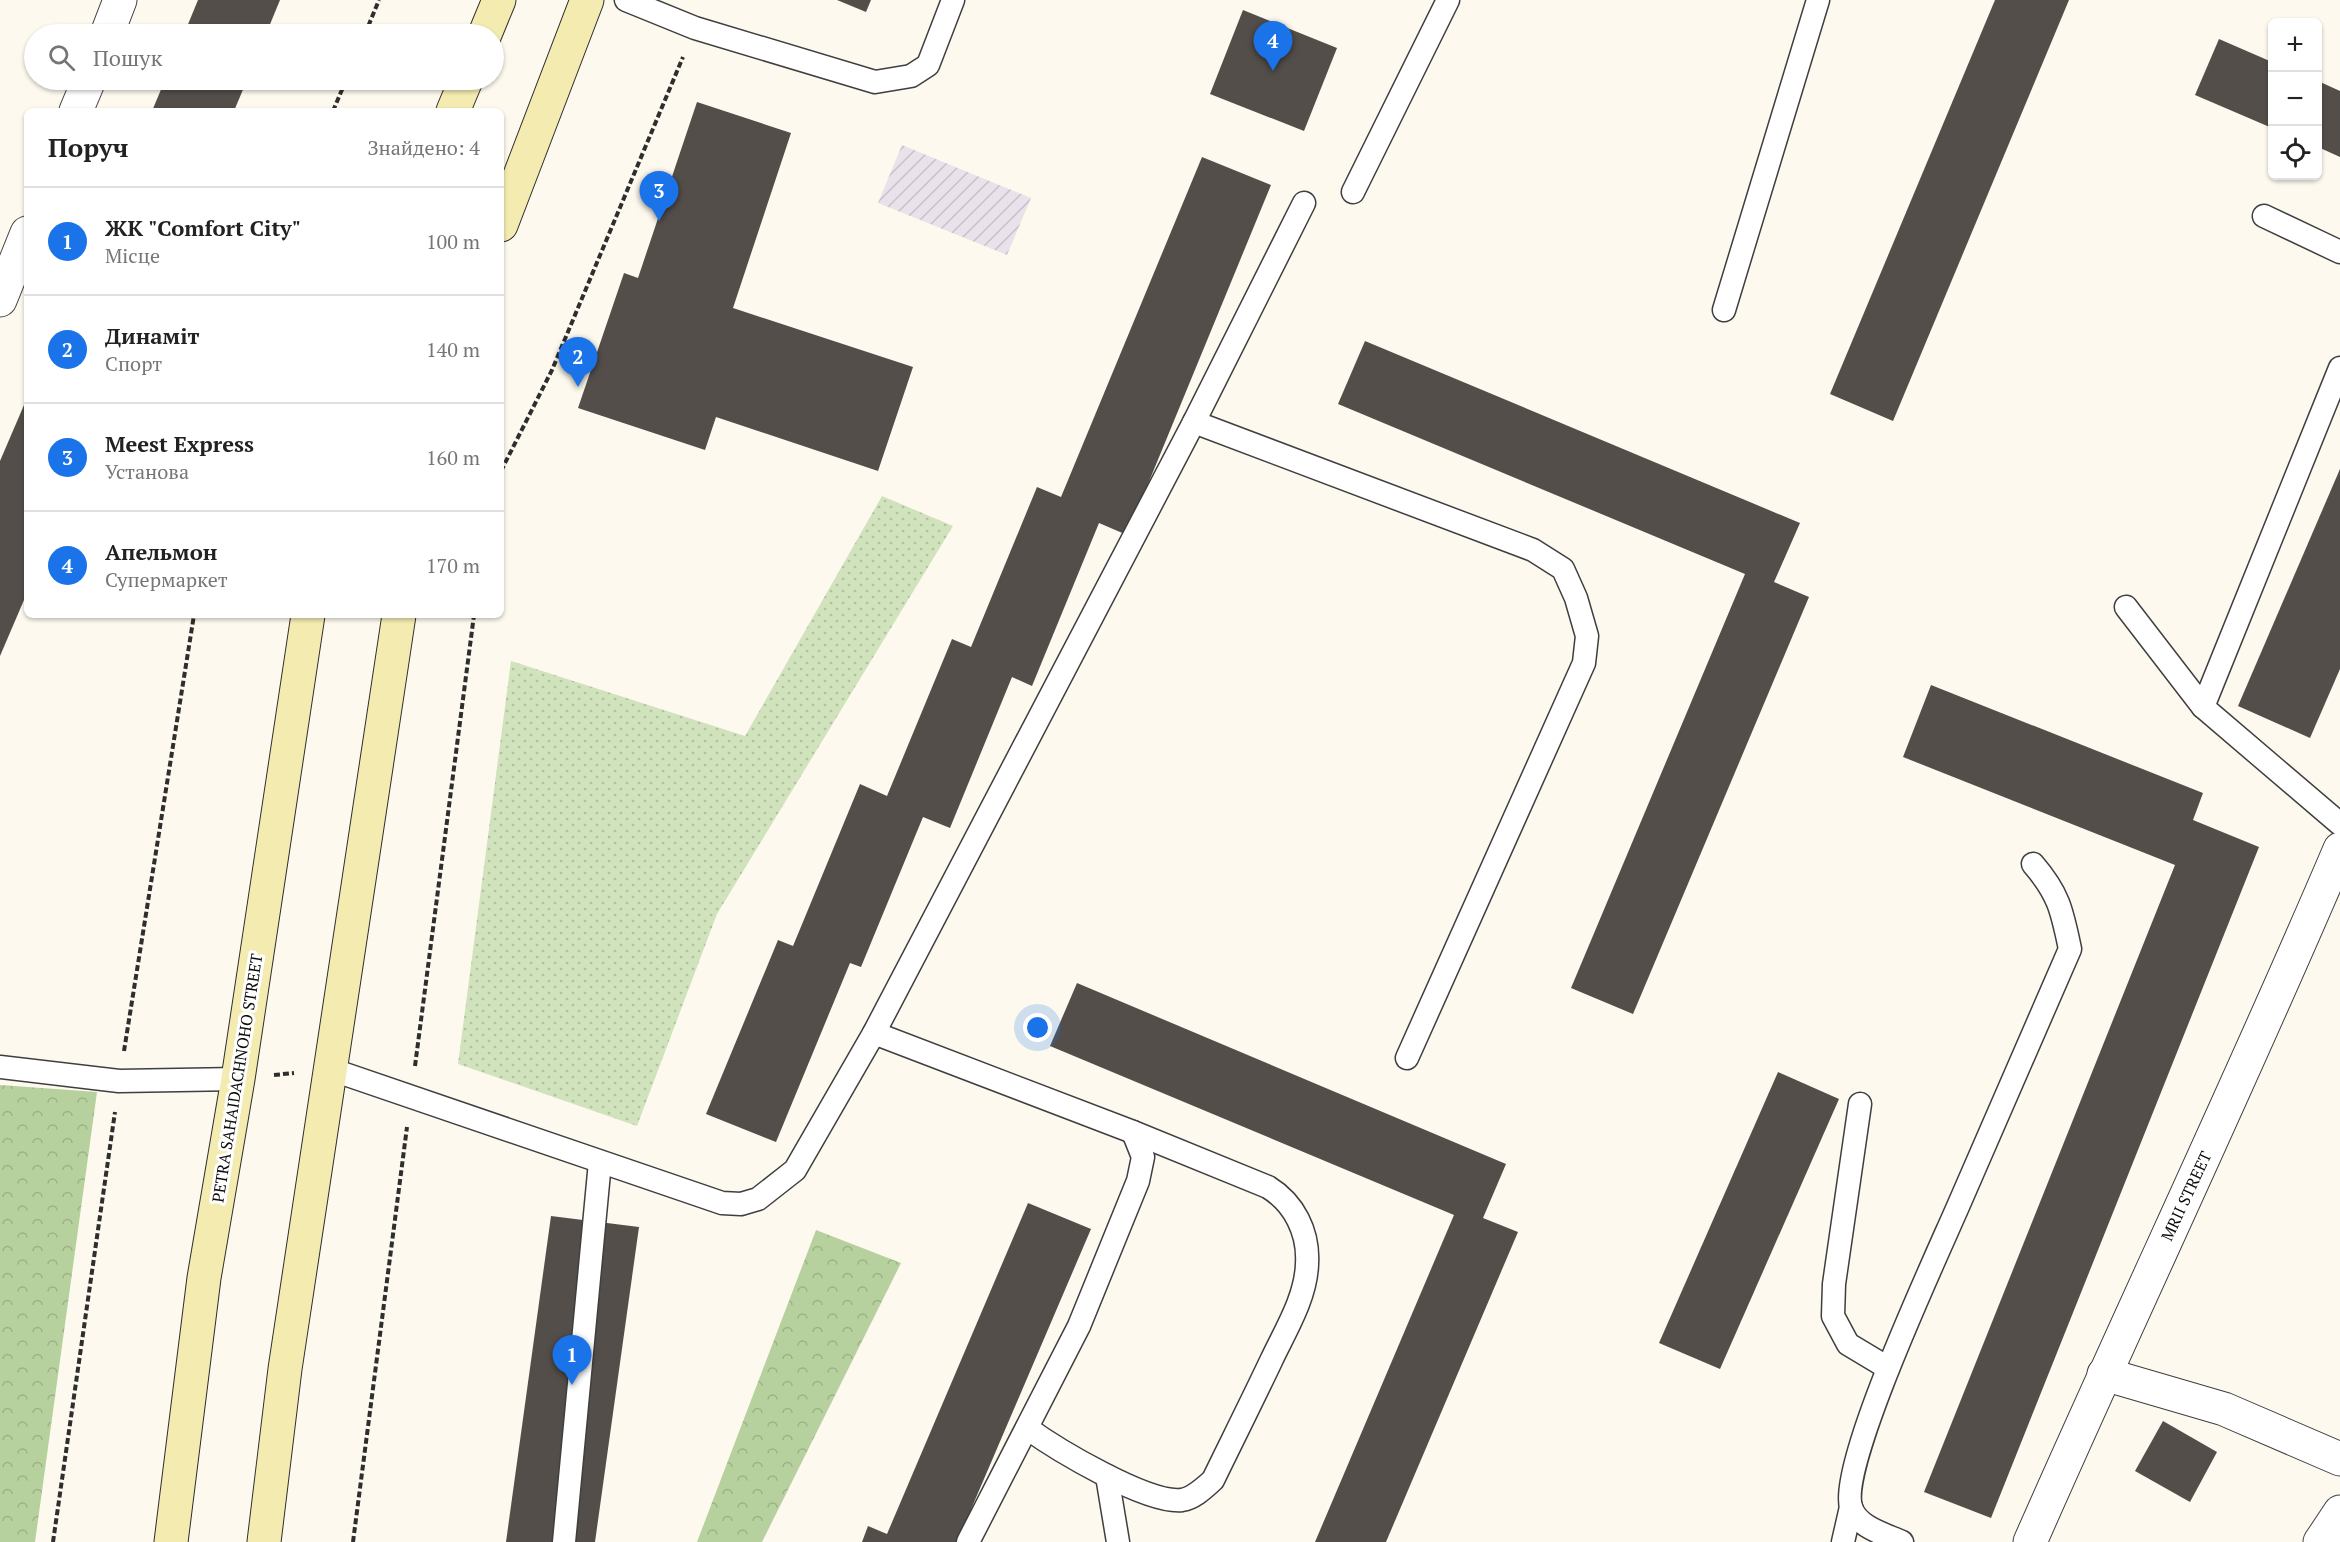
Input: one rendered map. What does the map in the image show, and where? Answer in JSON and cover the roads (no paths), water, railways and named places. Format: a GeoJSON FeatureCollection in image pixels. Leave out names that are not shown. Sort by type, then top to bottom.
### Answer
{"type":"FeatureCollection","features":[{"type":"Feature","properties":{"kind":"street"},"geometry":{"type":"LineString","coordinates":[[110,24],[120,0]]}},
{"type":"Feature","properties":{"kind":"street"},"geometry":{"type":"LineString","coordinates":[[489,24],[499,0]]}},
{"type":"Feature","properties":{"kind":"street"},"geometry":{"type":"LineString","coordinates":[[504,217],[587,0]]}},
{"type":"Feature","properties":{"kind":"street"},"geometry":{"type":"LineString","coordinates":[[77,108],[84,90]]}},
{"type":"Feature","properties":{"kind":"street"},"geometry":{"type":"LineString","coordinates":[[454,108],[462,90]]}},
{"type":"Feature","properties":{"kind":"street"},"geometry":{"type":"LineString","coordinates":[[0,300],[24,240]]}},
{"type":"Feature","properties":{"kind":"street","name":"PETRA SAHAIDACHNOHO STREET"},"geometry":{"type":"LineString","coordinates":[[171,1542],[204,1278],[238,1079],[308,618]]}},
{"type":"Feature","properties":{"kind":"street"},"geometry":{"type":"LineString","coordinates":[[264,1542],[285,1369],[399,618]]}},
{"type":"Feature","properties":{"kind":"street","name":"MRII STREET"},"geometry":{"type":"LineString","coordinates":[[2030,1542],[2104,1374],[2281,988],[2340,849]]}},
{"type":"Feature","properties":{"kind":"street"},"geometry":{"type":"LineString","coordinates":[[2104,1374],[2224,1409],[2340,1459]]}},
{"type":"Feature","properties":{"kind":"street"},"geometry":{"type":"LineString","coordinates":[[2320,1542],[2340,1512]]}},
{"type":"Feature","properties":{"kind":"lane"},"geometry":{"type":"LineString","coordinates":[[626,0],[695,28],[875,82],[892,81],[910,76],[928,65],[953,0]]}},
{"type":"Feature","properties":{"kind":"lane"},"geometry":{"type":"LineString","coordinates":[[1353,192],[1448,0]]}},
{"type":"Feature","properties":{"kind":"lane"},"geometry":{"type":"LineString","coordinates":[[1724,310],[1818,0]]}},
{"type":"Feature","properties":{"kind":"lane"},"geometry":{"type":"LineString","coordinates":[[330,1069],[722,1203],[741,1204],[758,1199],[795,1170],[874,1033],[1194,422],[1304,203]]}},
{"type":"Feature","properties":{"kind":"lane"},"geometry":{"type":"LineString","coordinates":[[2264,216],[2340,252]]}},
{"type":"Feature","properties":{"kind":"lane"},"geometry":{"type":"LineString","coordinates":[[2203,707],[2340,368]]}},
{"type":"Feature","properties":{"kind":"lane"},"geometry":{"type":"LineString","coordinates":[[1194,422],[1533,550],[1563,569],[1576,598],[1587,636],[1584,663],[1407,1058]]}},
{"type":"Feature","properties":{"kind":"lane"},"geometry":{"type":"LineString","coordinates":[[2126,607],[2203,707],[2340,824]]}},
{"type":"Feature","properties":{"kind":"lane"},"geometry":{"type":"LineString","coordinates":[[1843,1542],[1851,1507],[1850,1487],[1857,1457],[1888,1368],[2070,949],[2063,917],[2052,885],[2033,864]]}},
{"type":"Feature","properties":{"kind":"lane"},"geometry":{"type":"LineString","coordinates":[[874,1033],[1133,1132],[1268,1187],[1283,1196],[1295,1211],[1305,1240],[1307,1264],[1297,1307],[1213,1480],[1200,1492],[1183,1500],[1163,1498],[1107,1476],[1060,1452],[1027,1428]]}},
{"type":"Feature","properties":{"kind":"lane"},"geometry":{"type":"LineString","coordinates":[[0,1067],[119,1081],[238,1079]]}},
{"type":"Feature","properties":{"kind":"lane"},"geometry":{"type":"LineString","coordinates":[[1860,1104],[1834,1284],[1833,1316],[1848,1344],[1888,1368]]}},
{"type":"Feature","properties":{"kind":"lane"},"geometry":{"type":"LineString","coordinates":[[968,1542],[1079,1326],[1138,1181],[1143,1157],[1133,1132]]}},
{"type":"Feature","properties":{"kind":"lane"},"geometry":{"type":"LineString","coordinates":[[564,1542],[600,1162]]}},
{"type":"Feature","properties":{"kind":"lane"},"geometry":{"type":"LineString","coordinates":[[1107,1476],[1119,1542]]}},
{"type":"Feature","properties":{"kind":"lane"},"geometry":{"type":"LineString","coordinates":[[1851,1507],[1860,1522],[1902,1542]]}},
{"type":"Feature","properties":{"kind":"place","name":"Апельмон"},"geometry":{"type":"Point","coordinates":[1273,71]}},
{"type":"Feature","properties":{"kind":"place","name":"Meest Express"},"geometry":{"type":"Point","coordinates":[659,221]}},
{"type":"Feature","properties":{"kind":"place","name":"Динаміт"},"geometry":{"type":"Point","coordinates":[578,387]}},
{"type":"Feature","properties":{"kind":"place","name":"ЖК \"Comfort City\""},"geometry":{"type":"Point","coordinates":[572,1385]}}]}
